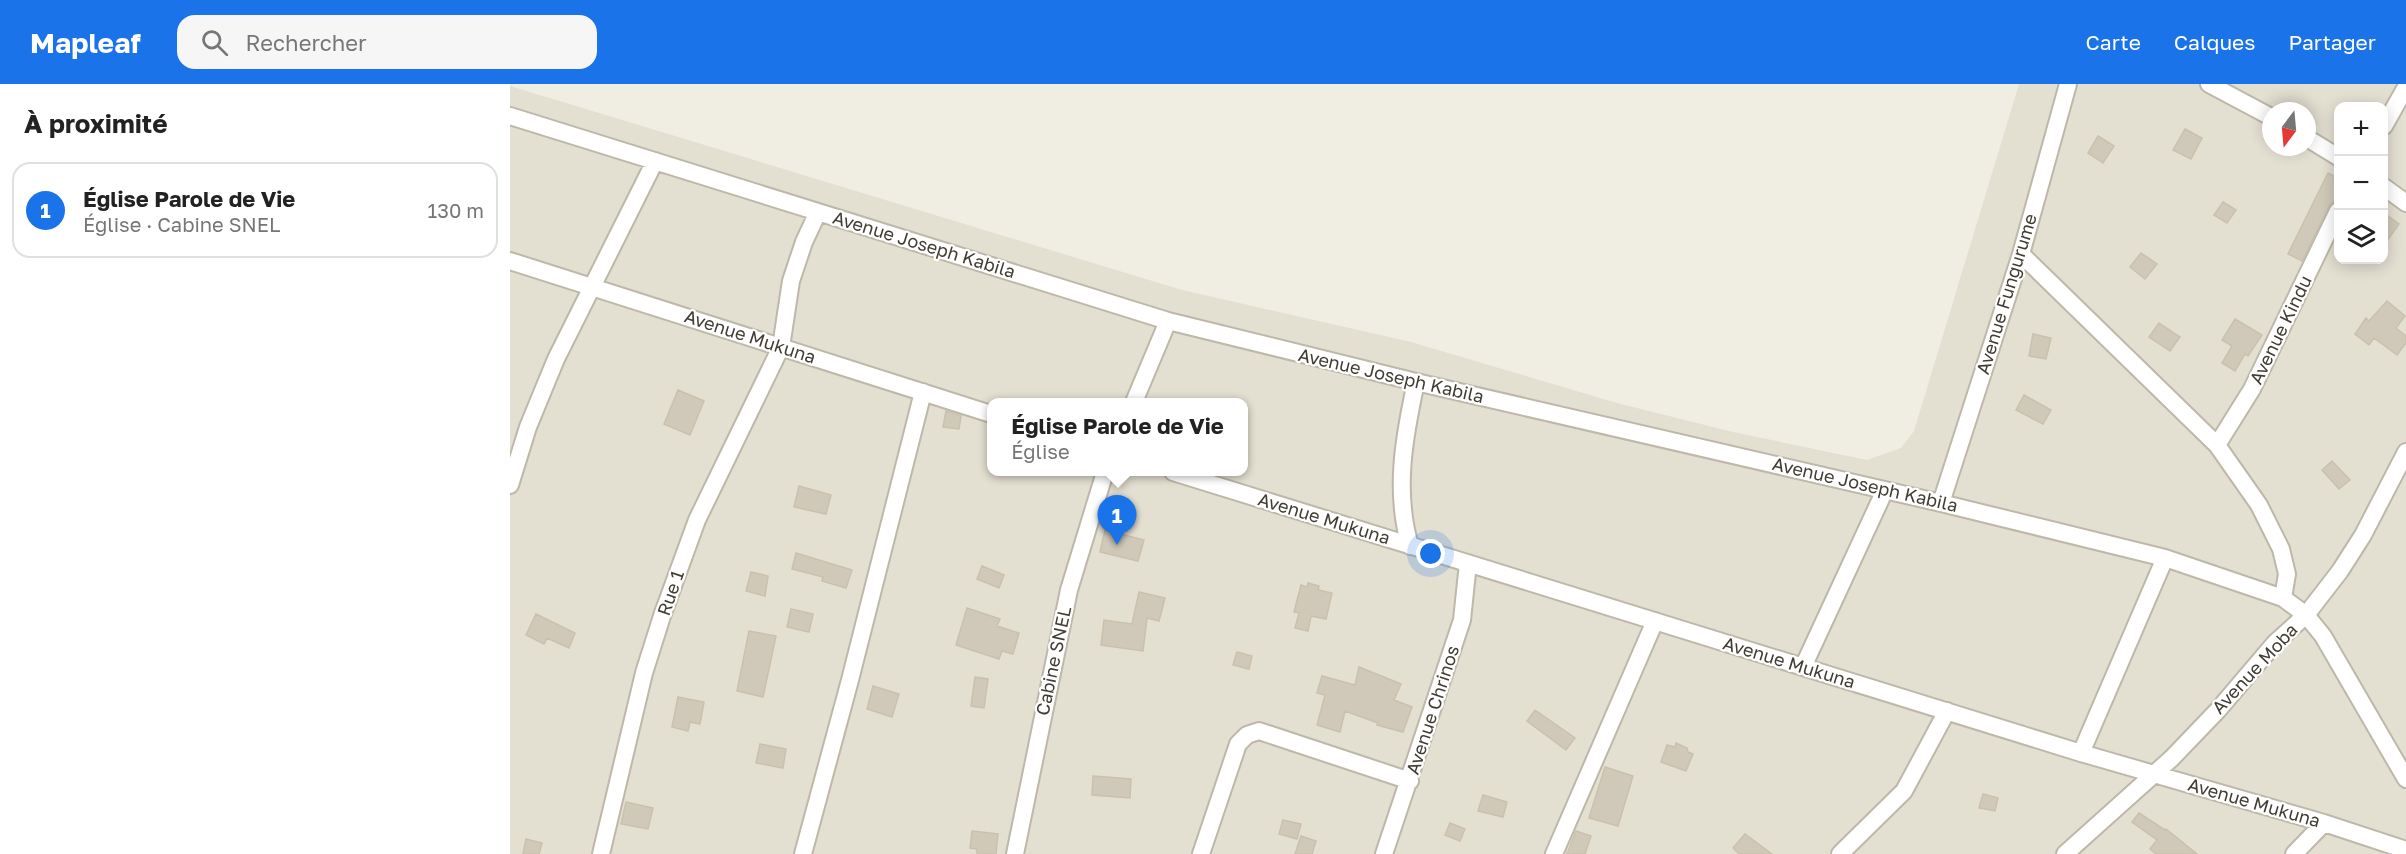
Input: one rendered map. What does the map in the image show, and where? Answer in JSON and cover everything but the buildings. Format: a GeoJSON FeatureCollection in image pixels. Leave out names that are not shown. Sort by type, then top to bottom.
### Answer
{"type":"FeatureCollection","features":[{"type":"Feature","properties":{"kind":"street","name":"Avenue Fungurume"},"geometry":{"type":"LineString","coordinates":[[1941,503],[2021,254],[2068,84]]}},
{"type":"Feature","properties":{"kind":"street"},"geometry":{"type":"LineString","coordinates":[[2209,84],[2262,112]]}},
{"type":"Feature","properties":{"kind":"street"},"geometry":{"type":"LineString","coordinates":[[2388,119],[2406,87]]}},
{"type":"Feature","properties":{"kind":"street","name":"Avenue Joseph Kabila"},"geometry":{"type":"LineString","coordinates":[[510,116],[1167,321],[1416,382],[1941,503],[2165,558],[2283,598],[2306,615],[2323,636],[2406,779]]}},
{"type":"Feature","properties":{"kind":"street"},"geometry":{"type":"LineString","coordinates":[[2316,144],[2336,156]]}},
{"type":"Feature","properties":{"kind":"street"},"geometry":{"type":"LineString","coordinates":[[510,485],[528,427],[552,369],[656,161]]}},
{"type":"Feature","properties":{"kind":"street"},"geometry":{"type":"LineString","coordinates":[[2388,190],[2406,202]]}},
{"type":"Feature","properties":{"kind":"street","name":"Rue 1"},"geometry":{"type":"LineString","coordinates":[[602,854],[644,674],[666,606],[697,520],[781,347],[791,281],[804,242],[818,212]]}},
{"type":"Feature","properties":{"kind":"street","name":"Avenue Kindu"},"geometry":{"type":"LineString","coordinates":[[2217,445],[2252,389],[2334,219]]}},
{"type":"Feature","properties":{"kind":"street"},"geometry":{"type":"LineString","coordinates":[[2021,254],[2217,445],[2259,505],[2281,549],[2287,574],[2283,598]]}},
{"type":"Feature","properties":{"kind":"street","name":"Avenue Mukuna"},"geometry":{"type":"LineString","coordinates":[[510,261],[987,413]]}},
{"type":"Feature","properties":{"kind":"street"},"geometry":{"type":"LineString","coordinates":[[1136,398],[1167,321]]}},
{"type":"Feature","properties":{"kind":"street"},"geometry":{"type":"LineString","coordinates":[[1410,546],[1402,520],[1403,443],[1416,382]]}},
{"type":"Feature","properties":{"kind":"street"},"geometry":{"type":"LineString","coordinates":[[803,854],[923,392]]}},
{"type":"Feature","properties":{"kind":"street","name":"Avenue Moba"},"geometry":{"type":"LineString","coordinates":[[2065,854],[2154,775],[2218,710],[2276,643],[2306,615],[2340,571],[2363,535],[2406,452]]}},
{"type":"Feature","properties":{"kind":"street","name":"Cabine SNEL"},"geometry":{"type":"LineString","coordinates":[[1015,854],[1069,590],[1103,476]]}},
{"type":"Feature","properties":{"kind":"street","name":"Avenue Mukuna"},"geometry":{"type":"LineString","coordinates":[[1189,476],[2081,753],[2324,823],[2406,850]]}},
{"type":"Feature","properties":{"kind":"street"},"geometry":{"type":"LineString","coordinates":[[1803,667],[1885,490]]}},
{"type":"Feature","properties":{"kind":"street"},"geometry":{"type":"LineString","coordinates":[[2081,753],[2165,558]]}},
{"type":"Feature","properties":{"kind":"street","name":"Avenue Chrinos"},"geometry":{"type":"LineString","coordinates":[[1384,854],[1462,620],[1468,563]]}},
{"type":"Feature","properties":{"kind":"street"},"geometry":{"type":"LineString","coordinates":[[1554,854],[1654,621]]}},
{"type":"Feature","properties":{"kind":"street"},"geometry":{"type":"LineString","coordinates":[[1840,854],[1904,791],[1947,711]]}},
{"type":"Feature","properties":{"kind":"street"},"geometry":{"type":"LineString","coordinates":[[1201,854],[1238,744],[1247,735],[1259,731],[1410,781]]}},
{"type":"Feature","properties":{"kind":"street"},"geometry":{"type":"LineString","coordinates":[[2294,854],[2324,823]]}},
{"type":"Feature","properties":{"kind":"shaded area"},"geometry":{"type":"Polygon","coordinates":[[[2019,84],[2406,84],[2406,854],[510,854],[510,86],[1182,290],[1411,342],[1617,403],[1733,432],[1867,460],[1901,448],[1914,431],[2019,84]]]}},
{"type":"Feature","properties":{"kind":"place","name":"Église Parole de Vie"},"geometry":{"type":"Point","coordinates":[1117,545]}}]}
